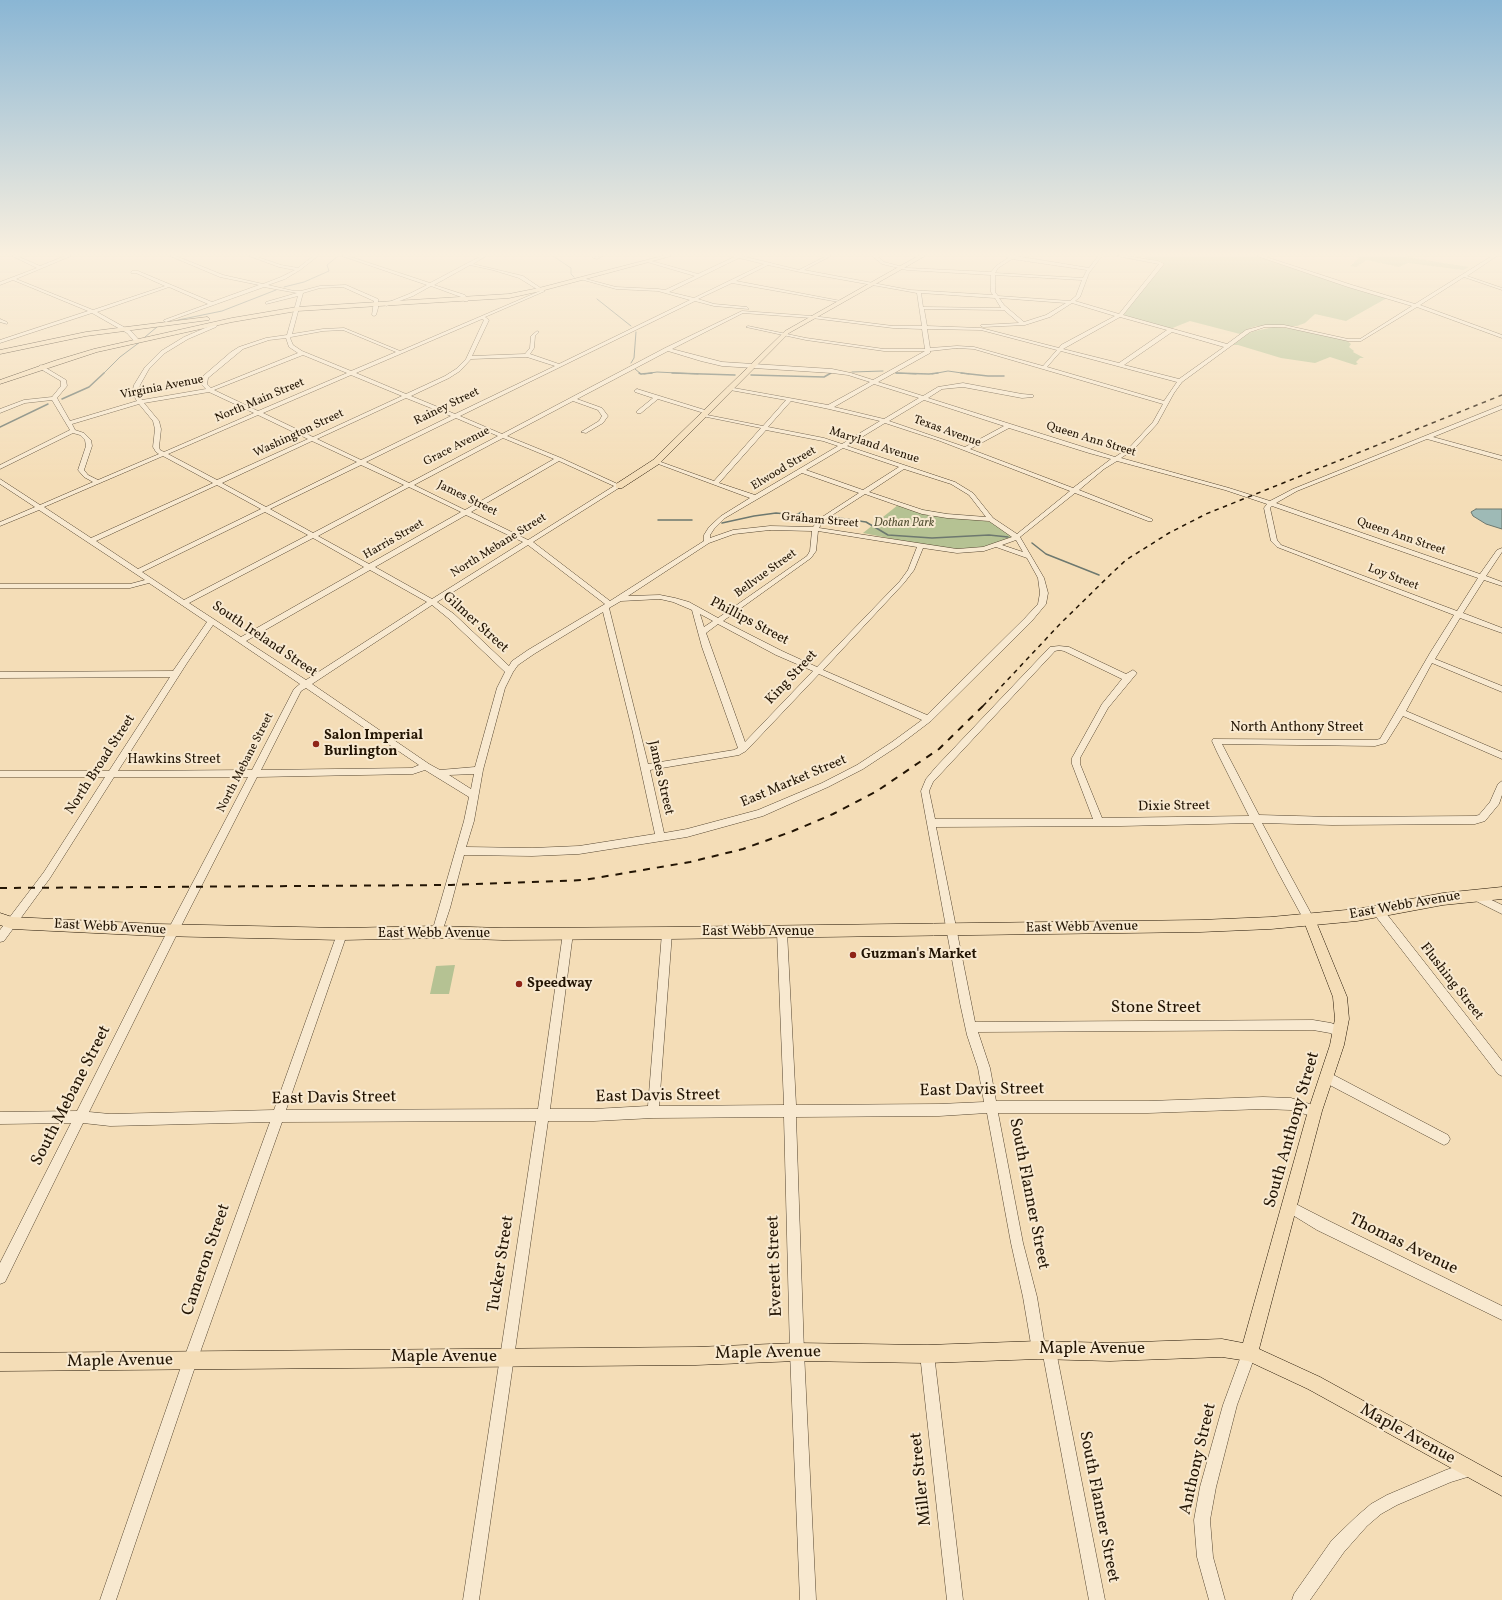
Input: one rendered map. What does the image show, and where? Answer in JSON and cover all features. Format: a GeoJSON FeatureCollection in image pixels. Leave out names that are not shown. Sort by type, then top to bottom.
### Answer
{"type":"FeatureCollection","features":[{"type":"Feature","properties":{"kind":"highway","name":"East Webb Avenue"},"geometry":{"type":"LineString","coordinates":[[4,922],[173,931],[342,934],[437,932],[782,932],[1200,926],[1271,923],[1357,915],[1472,894],[1502,893]]}},
{"type":"Feature","properties":{"kind":"main road"},"geometry":{"type":"LineString","coordinates":[[0,352],[66,338],[112,331]]}},
{"type":"Feature","properties":{"kind":"main road"},"geometry":{"type":"LineString","coordinates":[[0,382],[82,354],[183,331]]}},
{"type":"Feature","properties":{"kind":"main road","name":"North Mebane Street"},"geometry":{"type":"LineString","coordinates":[[619,486],[656,462],[751,366],[784,335],[791,331]]}},
{"type":"Feature","properties":{"kind":"main road","name":"South Anthony Street"},"geometry":{"type":"LineString","coordinates":[[1249,1353],[1315,1111],[1337,1045],[1342,1018],[1340,997],[1309,919]]}},
{"type":"Feature","properties":{"kind":"main road","name":"Maple Avenue"},"geometry":{"type":"LineString","coordinates":[[0,1362],[696,1356],[797,1352],[927,1354],[1044,1350],[1110,1352],[1222,1348],[1249,1353],[1314,1383],[1502,1487]]}},
{"type":"Feature","properties":{"kind":"street"},"geometry":{"type":"LineString","coordinates":[[0,342],[36,331]]}},
{"type":"Feature","properties":{"kind":"street"},"geometry":{"type":"LineString","coordinates":[[126,331],[132,334],[138,341]]}},
{"type":"Feature","properties":{"kind":"street"},"geometry":{"type":"LineString","coordinates":[[163,454],[156,448],[158,429],[156,421],[140,402],[136,393],[137,385],[154,360],[175,344],[205,331]]}},
{"type":"Feature","properties":{"kind":"street"},"geometry":{"type":"LineString","coordinates":[[291,331],[288,340],[291,346],[303,353],[503,435],[619,486]]}},
{"type":"Feature","properties":{"kind":"street"},"geometry":{"type":"LineString","coordinates":[[210,390],[204,384],[206,377],[233,352],[260,341],[318,331]]}},
{"type":"Feature","properties":{"kind":"street"},"geometry":{"type":"LineString","coordinates":[[348,331],[401,353]]}},
{"type":"Feature","properties":{"kind":"street","name":"North Main Street"},"geometry":{"type":"LineString","coordinates":[[0,524],[453,331]]}},
{"type":"Feature","properties":{"kind":"street","name":"Washington Street"},"geometry":{"type":"LineString","coordinates":[[91,541],[454,373],[463,366],[469,358],[482,331]]}},
{"type":"Feature","properties":{"kind":"street","name":"Rainey Street"},"geometry":{"type":"LineString","coordinates":[[137,572],[630,331]]}},
{"type":"Feature","properties":{"kind":"street","name":"Grace Avenue"},"geometry":{"type":"LineString","coordinates":[[184,602],[702,331]]}},
{"type":"Feature","properties":{"kind":"street"},"geometry":{"type":"LineString","coordinates":[[765,331],[878,349],[928,350],[957,347],[974,348],[1166,403]]}},
{"type":"Feature","properties":{"kind":"street"},"geometry":{"type":"LineString","coordinates":[[829,407],[926,354],[928,350],[925,331]]}},
{"type":"Feature","properties":{"kind":"street"},"geometry":{"type":"LineString","coordinates":[[994,331],[1059,350],[1180,381]]}},
{"type":"Feature","properties":{"kind":"street"},"geometry":{"type":"LineString","coordinates":[[1044,368],[1059,350],[1073,340],[1092,331]]}},
{"type":"Feature","properties":{"kind":"street"},"geometry":{"type":"LineString","coordinates":[[1120,365],[1170,331]]}},
{"type":"Feature","properties":{"kind":"street"},"geometry":{"type":"LineString","coordinates":[[1173,331],[1227,346]]}},
{"type":"Feature","properties":{"kind":"street","name":"Graham Street"},"geometry":{"type":"LineString","coordinates":[[509,671],[515,663],[531,652],[619,599],[707,542],[724,534],[742,530],[770,528],[815,529],[958,551],[978,550],[998,546],[1017,537],[1102,468],[1131,449],[1155,423],[1180,381],[1249,331]]}},
{"type":"Feature","properties":{"kind":"street","name":"Graham Street"},"geometry":{"type":"LineString","coordinates":[[1308,331],[1346,339],[1360,340],[1376,331]]}},
{"type":"Feature","properties":{"kind":"street"},"geometry":{"type":"LineString","coordinates":[[1485,331],[1502,337]]}},
{"type":"Feature","properties":{"kind":"street"},"geometry":{"type":"LineString","coordinates":[[527,355],[532,348],[533,336],[536,332]]}},
{"type":"Feature","properties":{"kind":"street","name":"Queen Ann Street"},"geometry":{"type":"LineString","coordinates":[[667,349],[712,362],[837,371],[1116,459],[1227,489],[1271,503],[1502,584]]}},
{"type":"Feature","properties":{"kind":"street","name":"Virginia Avenue"},"geometry":{"type":"LineString","coordinates":[[68,423],[140,402],[210,390],[303,353]]}},
{"type":"Feature","properties":{"kind":"street"},"geometry":{"type":"LineString","coordinates":[[469,358],[527,355],[559,365]]}},
{"type":"Feature","properties":{"kind":"street"},"geometry":{"type":"LineString","coordinates":[[0,411],[24,402],[54,398],[64,386],[63,380],[41,367]]}},
{"type":"Feature","properties":{"kind":"street","name":"Elwood Street"},"geometry":{"type":"LineString","coordinates":[[707,542],[707,535],[716,523],[724,517],[940,388],[959,385],[1031,396]]}},
{"type":"Feature","properties":{"kind":"street","name":"Texas Avenue"},"geometry":{"type":"LineString","coordinates":[[730,388],[829,407],[885,421],[966,449],[1150,520]]}},
{"type":"Feature","properties":{"kind":"street","name":"James Street"},"geometry":{"type":"LineString","coordinates":[[210,390],[528,542],[607,606],[660,838]]}},
{"type":"Feature","properties":{"kind":"street","name":"Maryland Avenue"},"geometry":{"type":"LineString","coordinates":[[637,391],[705,414],[820,439],[946,480],[962,488],[975,498],[991,519],[1017,537]]}},
{"type":"Feature","properties":{"kind":"street"},"geometry":{"type":"LineString","coordinates":[[54,398],[73,430],[82,434],[89,443],[81,467],[82,472],[98,482]]}},
{"type":"Feature","properties":{"kind":"street"},"geometry":{"type":"LineString","coordinates":[[639,412],[656,398]]}},
{"type":"Feature","properties":{"kind":"street"},"geometry":{"type":"LineString","coordinates":[[572,399],[596,408],[604,413],[605,418],[603,421],[584,432]]}},
{"type":"Feature","properties":{"kind":"street"},"geometry":{"type":"LineString","coordinates":[[715,483],[789,400]]}},
{"type":"Feature","properties":{"kind":"street"},"geometry":{"type":"LineString","coordinates":[[1271,503],[1295,490],[1502,407]]}},
{"type":"Feature","properties":{"kind":"street"},"geometry":{"type":"LineString","coordinates":[[966,449],[1008,426]]}},
{"type":"Feature","properties":{"kind":"street"},"geometry":{"type":"LineString","coordinates":[[0,467],[73,430]]}},
{"type":"Feature","properties":{"kind":"street"},"geometry":{"type":"LineString","coordinates":[[1427,437],[1502,458]]}},
{"type":"Feature","properties":{"kind":"street","name":"Gilmer Street"},"geometry":{"type":"LineString","coordinates":[[163,454],[432,602],[451,616],[509,671],[501,688],[479,770],[460,852],[437,932]]}},
{"type":"Feature","properties":{"kind":"street","name":"Harris Street"},"geometry":{"type":"LineString","coordinates":[[240,641],[559,459]]}},
{"type":"Feature","properties":{"kind":"street"},"geometry":{"type":"LineString","coordinates":[[656,462],[756,498]]}},
{"type":"Feature","properties":{"kind":"street"},"geometry":{"type":"LineString","coordinates":[[815,529],[827,516],[903,467]]}},
{"type":"Feature","properties":{"kind":"street"},"geometry":{"type":"LineString","coordinates":[[802,471],[934,514],[991,519]]}},
{"type":"Feature","properties":{"kind":"street","name":"South Ireland Street"},"geometry":{"type":"LineString","coordinates":[[0,481],[149,581],[184,602],[211,622],[305,683],[426,766],[474,796]]}},
{"type":"Feature","properties":{"kind":"street","name":"North Mebane Street"},"geometry":{"type":"LineString","coordinates":[[173,931],[295,694],[305,683],[619,486]]}},
{"type":"Feature","properties":{"kind":"street","name":"Loy Street"},"geometry":{"type":"LineString","coordinates":[[1271,503],[1267,508],[1274,541],[1276,544],[1502,631]]}},
{"type":"Feature","properties":{"kind":"street","name":"Bellvue Street"},"geometry":{"type":"LineString","coordinates":[[702,632],[719,622],[809,557],[813,551],[815,529]]}},
{"type":"Feature","properties":{"kind":"street","name":"East Market Street"},"geometry":{"type":"LineString","coordinates":[[460,852],[558,851],[600,847],[687,833],[760,812],[826,785],[860,767],[896,744],[928,719],[1023,625],[1042,604],[1044,593],[1041,578],[1017,537]]}},
{"type":"Feature","properties":{"kind":"street","name":"King Street"},"geometry":{"type":"LineString","coordinates":[[743,749],[902,582],[911,570],[921,546]]}},
{"type":"Feature","properties":{"kind":"street"},"geometry":{"type":"LineString","coordinates":[[998,546],[1030,557]]}},
{"type":"Feature","properties":{"kind":"street"},"geometry":{"type":"LineString","coordinates":[[1458,615],[1501,550]]}},
{"type":"Feature","properties":{"kind":"street"},"geometry":{"type":"LineString","coordinates":[[0,586],[130,586],[149,581]]}},
{"type":"Feature","properties":{"kind":"street","name":"Phillips Street"},"geometry":{"type":"LineString","coordinates":[[619,599],[664,598],[675,600],[696,609],[779,653],[928,719]]}},
{"type":"Feature","properties":{"kind":"street"},"geometry":{"type":"LineString","coordinates":[[645,768],[736,752],[743,749],[702,632],[696,614],[696,609]]}},
{"type":"Feature","properties":{"kind":"street","name":"North Anthony Street"},"geometry":{"type":"LineString","coordinates":[[1309,919],[1281,869],[1216,741],[1378,743],[1385,739],[1458,615]]}},
{"type":"Feature","properties":{"kind":"street","name":"North Broad Street"},"geometry":{"type":"LineString","coordinates":[[0,938],[4,922],[47,875],[211,622]]}},
{"type":"Feature","properties":{"kind":"street","name":"South Flanner Street"},"geometry":{"type":"LineString","coordinates":[[1097,1600],[1044,1350],[1017,1243],[984,1068],[965,1003],[925,791],[929,781],[939,769],[1052,650],[1056,648],[1066,649],[1130,676],[1106,706],[1076,758],[1076,764],[1099,822]]}},
{"type":"Feature","properties":{"kind":"street"},"geometry":{"type":"LineString","coordinates":[[1431,660],[1502,689]]}},
{"type":"Feature","properties":{"kind":"street"},"geometry":{"type":"LineString","coordinates":[[0,675],[176,674]]}},
{"type":"Feature","properties":{"kind":"street"},"geometry":{"type":"LineString","coordinates":[[1401,712],[1502,756]]}},
{"type":"Feature","properties":{"kind":"street","name":"Hawkins Street"},"geometry":{"type":"LineString","coordinates":[[0,774],[413,771],[426,766]]}},
{"type":"Feature","properties":{"kind":"street"},"geometry":{"type":"LineString","coordinates":[[439,773],[479,770]]}},
{"type":"Feature","properties":{"kind":"street"},"geometry":{"type":"LineString","coordinates":[[1498,806],[1502,784]]}},
{"type":"Feature","properties":{"kind":"street","name":"Dixie Street"},"geometry":{"type":"LineString","coordinates":[[932,823],[1256,819],[1474,820],[1482,818],[1498,806]]}},
{"type":"Feature","properties":{"kind":"street"},"geometry":{"type":"LineString","coordinates":[[1472,894],[1502,910]]}},
{"type":"Feature","properties":{"kind":"street","name":"Flushing Street"},"geometry":{"type":"LineString","coordinates":[[1378,911],[1502,1070]]}},
{"type":"Feature","properties":{"kind":"street","name":"South Mebane Street"},"geometry":{"type":"LineString","coordinates":[[0,1277],[173,931]]}},
{"type":"Feature","properties":{"kind":"street","name":"Everett Street"},"geometry":{"type":"LineString","coordinates":[[782,932],[790,1110],[797,1352],[808,1600]]}},
{"type":"Feature","properties":{"kind":"street","name":"Tucker Street"},"geometry":{"type":"LineString","coordinates":[[471,1600],[543,1114],[568,933]]}},
{"type":"Feature","properties":{"kind":"street"},"geometry":{"type":"LineString","coordinates":[[653,1112],[667,933]]}},
{"type":"Feature","properties":{"kind":"street","name":"Cameron Street"},"geometry":{"type":"LineString","coordinates":[[108,1600],[190,1361],[342,934]]}},
{"type":"Feature","properties":{"kind":"street","name":"Stone Street"},"geometry":{"type":"LineString","coordinates":[[971,1027],[1313,1025],[1326,1026],[1339,1032]]}},
{"type":"Feature","properties":{"kind":"street"},"geometry":{"type":"LineString","coordinates":[[1326,1077],[1444,1139]]}},
{"type":"Feature","properties":{"kind":"street","name":"East Davis Street"},"geometry":{"type":"LineString","coordinates":[[0,1118],[80,1117],[110,1120],[278,1116],[594,1115],[653,1112],[939,1110],[992,1107],[1148,1107],[1291,1104],[1315,1111]]}},
{"type":"Feature","properties":{"kind":"street","name":"Thomas Avenue"},"geometry":{"type":"LineString","coordinates":[[1290,1207],[1322,1225],[1502,1313]]}},
{"type":"Feature","properties":{"kind":"street","name":"Anthony Street"},"geometry":{"type":"LineString","coordinates":[[1217,1600],[1205,1557],[1202,1520],[1208,1487],[1230,1405],[1249,1353]]}},
{"type":"Feature","properties":{"kind":"street","name":"Miller Street"},"geometry":{"type":"LineString","coordinates":[[927,1354],[955,1600]]}},
{"type":"Feature","properties":{"kind":"street"},"geometry":{"type":"LineString","coordinates":[[1300,1600],[1338,1546],[1376,1509],[1392,1500],[1452,1475],[1469,1470]]}},
{"type":"Feature","properties":{"kind":"green space"},"geometry":{"type":"Polygon","coordinates":[[[1227,331],[1246,331],[1240,334],[1227,331]]]}},
{"type":"Feature","properties":{"kind":"green space"},"geometry":{"type":"Polygon","coordinates":[[[1255,331],[1304,331],[1346,340],[1351,344],[1349,347],[1354,351],[1353,352],[1364,358],[1360,358],[1356,362],[1358,364],[1355,365],[1330,357],[1315,363],[1281,358],[1238,345],[1233,345],[1247,334],[1255,331]]]}},
{"type":"Feature","properties":{"kind":"green space","name":"Dothan Park"},"geometry":{"type":"Polygon","coordinates":[[[898,505],[991,522],[1011,535],[1012,538],[987,547],[943,549],[863,533],[898,505]]]}},
{"type":"Feature","properties":{"kind":"green space"},"geometry":{"type":"Polygon","coordinates":[[[455,965],[449,994],[430,994],[436,966],[455,965]]]}},
{"type":"Feature","properties":{"kind":"water"},"geometry":{"type":"Polygon","coordinates":[[[1476,509],[1502,509],[1502,529],[1486,524],[1473,516],[1471,512],[1476,509]]]}},
{"type":"Feature","properties":{"kind":"waterway"},"geometry":{"type":"LineString","coordinates":[[145,337],[153,331]]}},
{"type":"Feature","properties":{"kind":"waterway"},"geometry":{"type":"LineString","coordinates":[[631,363],[634,358],[636,332]]}},
{"type":"Feature","properties":{"kind":"waterway"},"geometry":{"type":"LineString","coordinates":[[104,373],[120,357],[140,342]]}},
{"type":"Feature","properties":{"kind":"waterway"},"geometry":{"type":"LineString","coordinates":[[635,369],[641,374]]}},
{"type":"Feature","properties":{"kind":"waterway"},"geometry":{"type":"LineString","coordinates":[[852,372],[883,371]]}},
{"type":"Feature","properties":{"kind":"waterway"},"geometry":{"type":"LineString","coordinates":[[936,373],[948,371],[966,374]]}},
{"type":"Feature","properties":{"kind":"waterway"},"geometry":{"type":"LineString","coordinates":[[648,373],[657,372],[688,374]]}},
{"type":"Feature","properties":{"kind":"waterway"},"geometry":{"type":"LineString","coordinates":[[62,399],[89,387],[104,373]]}},
{"type":"Feature","properties":{"kind":"waterway"},"geometry":{"type":"LineString","coordinates":[[641,374],[648,373]]}},
{"type":"Feature","properties":{"kind":"waterway"},"geometry":{"type":"LineString","coordinates":[[644,374],[648,373]]}},
{"type":"Feature","properties":{"kind":"waterway"},"geometry":{"type":"LineString","coordinates":[[672,373],[688,374]]}},
{"type":"Feature","properties":{"kind":"waterway"},"geometry":{"type":"LineString","coordinates":[[751,375],[824,377],[831,373]]}},
{"type":"Feature","properties":{"kind":"waterway"},"geometry":{"type":"LineString","coordinates":[[916,374],[896,373],[936,373]]}},
{"type":"Feature","properties":{"kind":"waterway"},"geometry":{"type":"LineString","coordinates":[[932,374],[936,373]]}},
{"type":"Feature","properties":{"kind":"waterway"},"geometry":{"type":"LineString","coordinates":[[961,373],[966,374]]}},
{"type":"Feature","properties":{"kind":"waterway"},"geometry":{"type":"LineString","coordinates":[[688,374],[735,375]]}},
{"type":"Feature","properties":{"kind":"waterway"},"geometry":{"type":"LineString","coordinates":[[688,374],[698,374]]}},
{"type":"Feature","properties":{"kind":"waterway"},"geometry":{"type":"LineString","coordinates":[[966,374],[1004,376]]}},
{"type":"Feature","properties":{"kind":"waterway"},"geometry":{"type":"LineString","coordinates":[[0,427],[48,404]]}},
{"type":"Feature","properties":{"kind":"waterway"},"geometry":{"type":"LineString","coordinates":[[722,523],[754,516],[776,513],[796,515],[802,512]]}},
{"type":"Feature","properties":{"kind":"waterway"},"geometry":{"type":"LineString","coordinates":[[832,517],[866,522],[888,535],[932,538],[989,535],[1008,537]]}},
{"type":"Feature","properties":{"kind":"waterway"},"geometry":{"type":"LineString","coordinates":[[658,520],[692,520]]}},
{"type":"Feature","properties":{"kind":"waterway"},"geometry":{"type":"LineString","coordinates":[[1032,543],[1046,554],[1099,575]]}},
{"type":"Feature","properties":{"kind":"railway"},"geometry":{"type":"LineString","coordinates":[[983,706],[1060,624],[1112,573],[1126,560],[1169,533],[1206,514],[1502,395]]}},
{"type":"Feature","properties":{"kind":"railway"},"geometry":{"type":"LineString","coordinates":[[0,888],[451,885],[584,880],[690,862],[743,849],[793,831],[833,814],[877,791],[939,749],[983,706]]}},
{"type":"Feature","properties":{"kind":"place","name":"Salon Imperial Burlington"},"geometry":{"type":"Point","coordinates":[316,744]}},
{"type":"Feature","properties":{"kind":"place","name":"Guzman's Market"},"geometry":{"type":"Point","coordinates":[853,955]}},
{"type":"Feature","properties":{"kind":"place","name":"Speedway"},"geometry":{"type":"Point","coordinates":[519,984]}}]}
